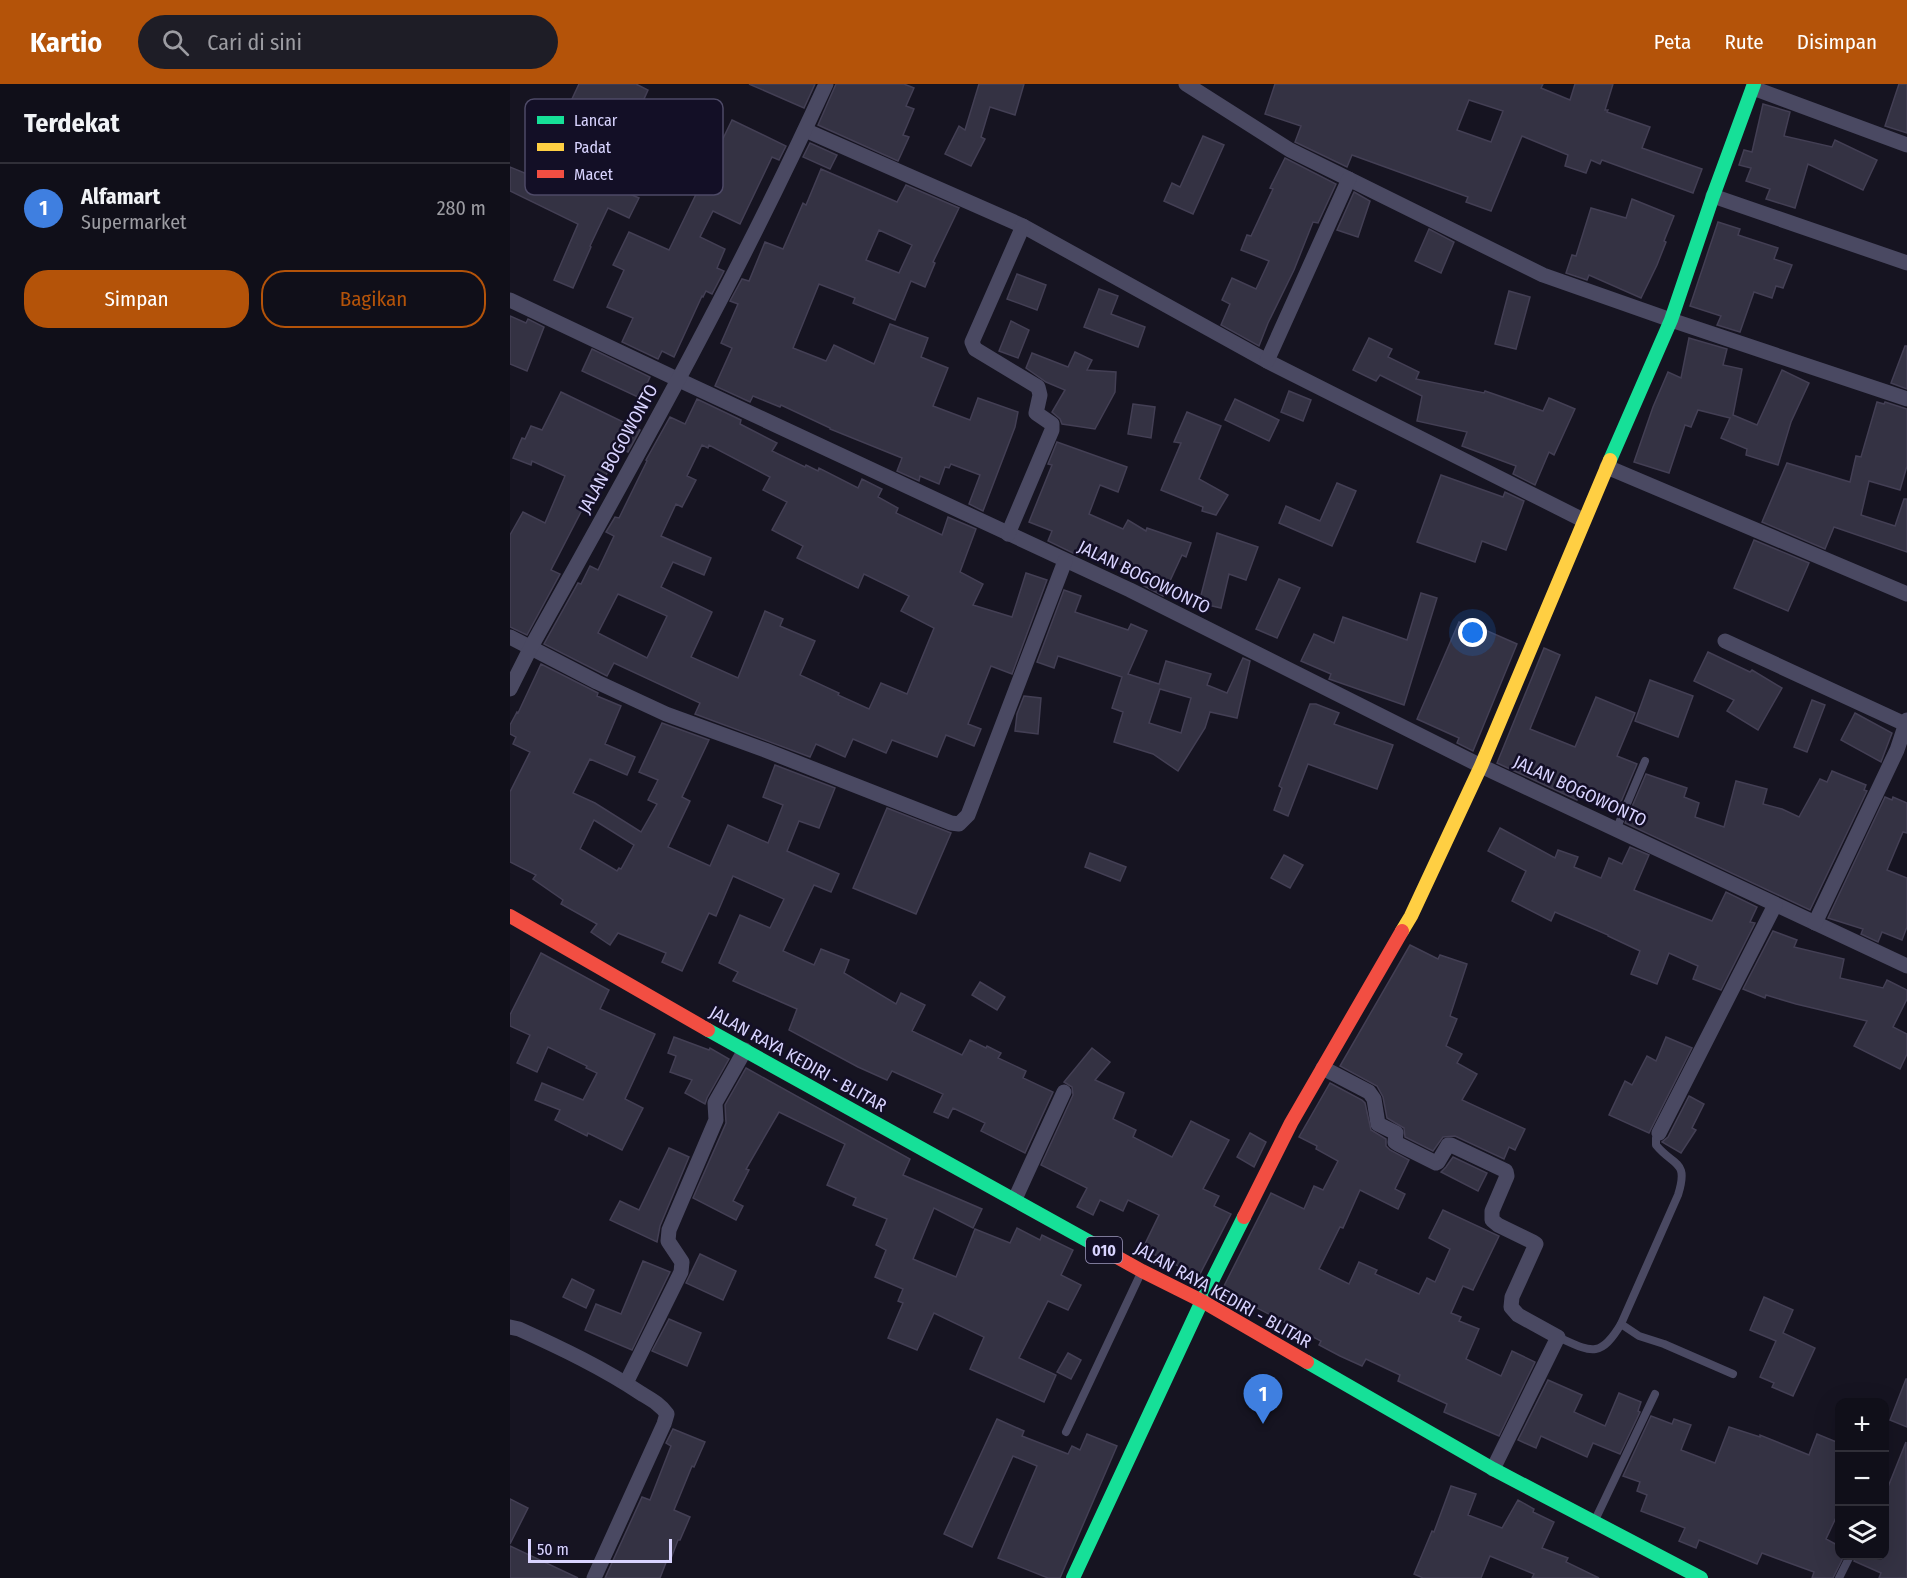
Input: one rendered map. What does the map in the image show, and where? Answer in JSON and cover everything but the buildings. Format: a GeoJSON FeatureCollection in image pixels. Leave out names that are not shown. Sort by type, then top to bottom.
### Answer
{"type":"FeatureCollection","features":[{"type":"Feature","properties":{"kind":"street"},"geometry":{"type":"LineString","coordinates":[[510,300],[679,380],[826,84]]}},
{"type":"Feature","properties":{"kind":"street"},"geometry":{"type":"LineString","coordinates":[[1186,84],[1290,150],[1543,275],[1907,399]]}},
{"type":"Feature","properties":{"kind":"street"},"geometry":{"type":"LineString","coordinates":[[1073,1578],[1202,1301],[1291,1123],[1411,916],[1481,766],[1583,520],[1671,320],[1713,196],[1754,86],[1907,144]]}},
{"type":"Feature","properties":{"kind":"street"},"geometry":{"type":"LineString","coordinates":[[805,130],[1023,226],[1267,361],[1583,520]]}},
{"type":"Feature","properties":{"kind":"street"},"geometry":{"type":"LineString","coordinates":[[1267,361],[1349,179]]}},
{"type":"Feature","properties":{"kind":"street"},"geometry":{"type":"LineString","coordinates":[[1713,196],[1907,263]]}},
{"type":"Feature","properties":{"kind":"street"},"geometry":{"type":"LineString","coordinates":[[1008,534],[1052,430],[1052,424],[1036,412],[1040,395],[1038,387],[975,349],[972,342],[1023,226]]}},
{"type":"Feature","properties":{"kind":"street","name":"JALAN BOGOWONTO"},"geometry":{"type":"LineString","coordinates":[[510,689],[679,380],[1130,590],[1481,766],[1907,966]]}},
{"type":"Feature","properties":{"kind":"street"},"geometry":{"type":"LineString","coordinates":[[1607,467],[1907,594]]}},
{"type":"Feature","properties":{"kind":"street"},"geometry":{"type":"LineString","coordinates":[[510,637],[597,682],[666,714],[958,824],[968,815],[1065,561]]}},
{"type":"Feature","properties":{"kind":"street"},"geometry":{"type":"LineString","coordinates":[[1725,641],[1906,722],[1902,752],[1815,923]]}},
{"type":"Feature","properties":{"kind":"street"},"geometry":{"type":"LineString","coordinates":[[1659,1133],[1775,904]]}},
{"type":"Feature","properties":{"kind":"street","name":"JALAN RAYA KEDIRI - BLITAR"},"geometry":{"type":"LineString","coordinates":[[510,916],[1142,1271],[1202,1301],[1493,1469],[1701,1578]]}},
{"type":"Feature","properties":{"kind":"street"},"geometry":{"type":"LineString","coordinates":[[626,1383],[681,1272],[682,1262],[668,1241],[669,1230],[716,1120],[715,1103],[745,1050]]}},
{"type":"Feature","properties":{"kind":"street"},"geometry":{"type":"LineString","coordinates":[[1323,1068],[1369,1092],[1374,1099],[1378,1124],[1396,1133],[1395,1142],[1398,1144],[1436,1163],[1448,1145],[1451,1145],[1506,1171],[1507,1176],[1492,1211],[1492,1220],[1536,1244],[1512,1298],[1511,1307],[1518,1315],[1558,1337],[1493,1469]]}},
{"type":"Feature","properties":{"kind":"street"},"geometry":{"type":"LineString","coordinates":[[1015,1199],[1064,1092]]}},
{"type":"Feature","properties":{"kind":"street"},"geometry":{"type":"LineString","coordinates":[[510,1327],[570,1352],[626,1383],[663,1407],[667,1414],[594,1578]]}},
{"type":"Feature","properties":{"kind":"lane"},"geometry":{"type":"LineString","coordinates":[[1616,830],[1645,761]]}},
{"type":"Feature","properties":{"kind":"lane"},"geometry":{"type":"LineString","coordinates":[[1558,1337],[1579,1347],[1595,1349],[1605,1347],[1621,1324],[1678,1195],[1683,1178],[1681,1168],[1656,1145],[1659,1133]]}},
{"type":"Feature","properties":{"kind":"lane"},"geometry":{"type":"LineString","coordinates":[[1066,1432],[1142,1271]]}},
{"type":"Feature","properties":{"kind":"lane"},"geometry":{"type":"LineString","coordinates":[[1621,1324],[1639,1336],[1664,1344],[1733,1374]]}},
{"type":"Feature","properties":{"kind":"lane"},"geometry":{"type":"LineString","coordinates":[[1594,1522],[1655,1394]]}},
{"type":"Feature","properties":{"kind":"lane"},"geometry":{"type":"LineString","coordinates":[[1839,1578],[1848,1560]]}},
{"type":"Feature","properties":{"kind":"traffic: fast"},"geometry":{"type":"LineString","coordinates":[[1610,460],[1671,320],[1754,84]]}},
{"type":"Feature","properties":{"kind":"traffic: fast"},"geometry":{"type":"LineString","coordinates":[[708,1030],[1099,1247]]}},
{"type":"Feature","properties":{"kind":"traffic: fast"},"geometry":{"type":"LineString","coordinates":[[1073,1578],[1202,1301],[1244,1217]]}},
{"type":"Feature","properties":{"kind":"traffic: fast"},"geometry":{"type":"LineString","coordinates":[[1307,1362],[1493,1469],[1701,1578]]}},
{"type":"Feature","properties":{"kind":"traffic: slow"},"geometry":{"type":"LineString","coordinates":[[1402,931],[1481,766],[1610,460]]}},
{"type":"Feature","properties":{"kind":"traffic: jam"},"geometry":{"type":"LineString","coordinates":[[510,916],[708,1030]]}},
{"type":"Feature","properties":{"kind":"traffic: jam"},"geometry":{"type":"LineString","coordinates":[[1244,1217],[1291,1123],[1402,931]]}},
{"type":"Feature","properties":{"kind":"traffic: jam"},"geometry":{"type":"LineString","coordinates":[[1099,1247],[1202,1301],[1307,1362]]}},
{"type":"Feature","properties":{"kind":"place","name":"Alfamart"},"geometry":{"type":"Point","coordinates":[1263,1424]}}]}
